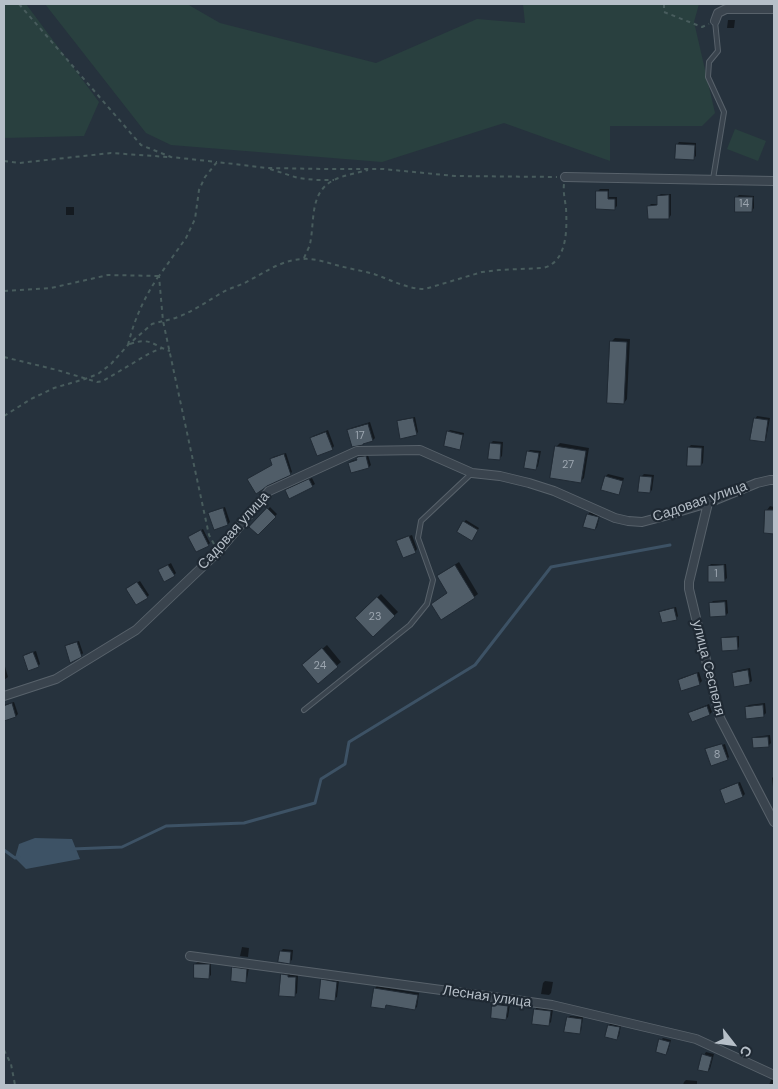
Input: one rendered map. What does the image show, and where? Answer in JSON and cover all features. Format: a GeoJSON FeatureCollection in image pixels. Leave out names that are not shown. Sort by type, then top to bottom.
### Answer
{"type":"FeatureCollection","features":[{"type":"Feature","properties":{"kind":"street"},"geometry":{"type":"LineString","coordinates":[[715,21],[718,13],[726,10],[774,9]]}},
{"type":"Feature","properties":{"kind":"street"},"geometry":{"type":"LineString","coordinates":[[564,177],[774,181]]}},
{"type":"Feature","properties":{"kind":"street","name":"Садовая улица"},"geometry":{"type":"LineString","coordinates":[[4,696],[56,679],[136,630],[218,552],[269,491],[357,451],[420,450],[472,474],[500,476],[529,483],[554,491],[628,522],[642,522],[661,517],[708,503],[757,483],[774,480]]}},
{"type":"Feature","properties":{"kind":"street","name":"улица Сеспеля"},"geometry":{"type":"LineString","coordinates":[[708,503],[689,582],[689,589],[720,718],[774,822]]}},
{"type":"Feature","properties":{"kind":"street","name":"Лесная улица"},"geometry":{"type":"LineString","coordinates":[[190,956],[552,1005],[696,1040],[774,1075]]}},
{"type":"Feature","properties":{"kind":"lane"},"geometry":{"type":"LineString","coordinates":[[713,179],[724,112],[708,77],[710,62],[718,51],[715,21]]}},
{"type":"Feature","properties":{"kind":"lane"},"geometry":{"type":"LineString","coordinates":[[304,710],[410,625],[427,604],[433,580],[418,538],[421,521],[472,474]]}},
{"type":"Feature","properties":{"kind":"path"},"geometry":{"type":"LineString","coordinates":[[19,4],[142,145],[171,157]]}},
{"type":"Feature","properties":{"kind":"path"},"geometry":{"type":"LineString","coordinates":[[664,4],[664,12],[702,27],[715,21]]}},
{"type":"Feature","properties":{"kind":"path"},"geometry":{"type":"LineString","coordinates":[[4,161],[19,163],[111,154],[171,157],[267,168],[383,169],[455,176],[564,177],[566,208],[564,243],[559,257],[550,267],[482,272],[425,289],[418,289],[372,274],[317,260],[292,260],[271,267],[182,316],[152,324],[98,374],[54,388],[31,398],[4,416]]}},
{"type":"Feature","properties":{"kind":"path"},"geometry":{"type":"LineString","coordinates":[[128,345],[132,327],[140,308],[159,276],[186,238],[195,219],[199,190],[205,177],[217,162]]}},
{"type":"Feature","properties":{"kind":"path"},"geometry":{"type":"LineString","coordinates":[[267,168],[298,178],[334,180]]}},
{"type":"Feature","properties":{"kind":"path"},"geometry":{"type":"LineString","coordinates":[[304,259],[310,245],[318,195],[323,187],[334,180],[370,169]]}},
{"type":"Feature","properties":{"kind":"path"},"geometry":{"type":"LineString","coordinates":[[4,291],[51,288],[108,275],[159,276]]}},
{"type":"Feature","properties":{"kind":"path"},"geometry":{"type":"LineString","coordinates":[[159,276],[163,321],[209,535],[218,552]]}},
{"type":"Feature","properties":{"kind":"path"},"geometry":{"type":"LineString","coordinates":[[128,345],[146,341],[154,342],[170,351]]}},
{"type":"Feature","properties":{"kind":"path"},"geometry":{"type":"LineString","coordinates":[[4,357],[97,382],[162,348]]}},
{"type":"Feature","properties":{"kind":"path"},"geometry":{"type":"LineString","coordinates":[[4,1050],[11,1064],[15,1085]]}},
{"type":"Feature","properties":{"kind":"green space"},"geometry":{"type":"Polygon","coordinates":[[[4,4],[26,4],[99,102],[84,136],[4,138],[4,4]]]}},
{"type":"Feature","properties":{"kind":"green space"},"geometry":{"type":"Polygon","coordinates":[[[45,4],[187,4],[220,23],[376,63],[477,19],[525,23],[523,4],[699,4],[694,22],[715,113],[702,126],[610,126],[610,161],[504,123],[382,162],[171,145],[146,133],[45,4]]]}},
{"type":"Feature","properties":{"kind":"green space"},"geometry":{"type":"Polygon","coordinates":[[[735,129],[766,141],[758,161],[727,149],[735,129]]]}},
{"type":"Feature","properties":{"kind":"water"},"geometry":{"type":"Polygon","coordinates":[[[35,838],[72,839],[80,859],[26,869],[15,858],[19,844],[35,838]]]}},
{"type":"Feature","properties":{"kind":"building"},"geometry":{"type":"Polygon","coordinates":[[[676,144],[695,145],[694,160],[675,159],[676,144]]]}},
{"type":"Feature","properties":{"kind":"building"},"geometry":{"type":"Polygon","coordinates":[[[596,191],[608,191],[608,199],[615,199],[615,210],[596,209],[596,191]]]}},
{"type":"Feature","properties":{"kind":"building"},"geometry":{"type":"Polygon","coordinates":[[[669,195],[669,219],[648,219],[647,206],[657,205],[657,196],[669,195]]]}},
{"type":"Feature","properties":{"kind":"building"},"geometry":{"type":"Polygon","coordinates":[[[735,197],[753,197],[752,212],[735,212],[735,197]]]}},
{"type":"Feature","properties":{"kind":"building"},"geometry":{"type":"Polygon","coordinates":[[[610,341],[627,342],[624,404],[607,403],[610,341]]]}},
{"type":"Feature","properties":{"kind":"building"},"geometry":{"type":"Polygon","coordinates":[[[413,418],[417,435],[400,439],[397,421],[413,418]]]}},
{"type":"Feature","properties":{"kind":"building"},"geometry":{"type":"Polygon","coordinates":[[[754,418],[768,420],[765,442],[750,440],[754,418]]]}},
{"type":"Feature","properties":{"kind":"building"},"geometry":{"type":"Polygon","coordinates":[[[368,424],[373,441],[352,447],[347,430],[368,424]]]}},
{"type":"Feature","properties":{"kind":"building"},"geometry":{"type":"Polygon","coordinates":[[[447,431],[463,435],[460,450],[444,446],[447,431]]]}},
{"type":"Feature","properties":{"kind":"building"},"geometry":{"type":"Polygon","coordinates":[[[326,432],[333,450],[317,456],[310,438],[326,432]]]}},
{"type":"Feature","properties":{"kind":"building"},"geometry":{"type":"Polygon","coordinates":[[[490,443],[501,444],[500,460],[488,459],[490,443]]]}},
{"type":"Feature","properties":{"kind":"building"},"geometry":{"type":"Polygon","coordinates":[[[555,446],[586,451],[581,483],[550,478],[555,446]]]}},
{"type":"Feature","properties":{"kind":"building"},"geometry":{"type":"Polygon","coordinates":[[[688,447],[702,448],[701,466],[687,466],[688,447]]]}},
{"type":"Feature","properties":{"kind":"building"},"geometry":{"type":"Polygon","coordinates":[[[527,451],[539,453],[536,470],[524,468],[527,451]]]}},
{"type":"Feature","properties":{"kind":"building"},"geometry":{"type":"Polygon","coordinates":[[[284,454],[291,475],[267,486],[256,494],[247,479],[272,465],[270,459],[284,454]]]}},
{"type":"Feature","properties":{"kind":"building"},"geometry":{"type":"Polygon","coordinates":[[[366,456],[369,468],[351,473],[348,463],[357,460],[356,458],[358,457],[366,456]]]}},
{"type":"Feature","properties":{"kind":"building"},"geometry":{"type":"Polygon","coordinates":[[[605,476],[623,481],[619,495],[601,490],[605,476]]]}},
{"type":"Feature","properties":{"kind":"building"},"geometry":{"type":"Polygon","coordinates":[[[640,476],[652,477],[650,493],[638,492],[640,476]]]}},
{"type":"Feature","properties":{"kind":"building"},"geometry":{"type":"Polygon","coordinates":[[[309,479],[313,487],[289,499],[285,490],[309,479]]]}},
{"type":"Feature","properties":{"kind":"building"},"geometry":{"type":"Polygon","coordinates":[[[223,508],[228,525],[214,530],[208,513],[223,508]]]}},
{"type":"Feature","properties":{"kind":"building"},"geometry":{"type":"Polygon","coordinates":[[[267,508],[276,517],[258,535],[249,527],[267,508]]]}},
{"type":"Feature","properties":{"kind":"building"},"geometry":{"type":"Polygon","coordinates":[[[765,510],[774,510],[774,534],[764,533],[765,510]]]}},
{"type":"Feature","properties":{"kind":"building"},"geometry":{"type":"Polygon","coordinates":[[[587,514],[599,517],[595,530],[583,527],[587,514]]]}},
{"type":"Feature","properties":{"kind":"building"},"geometry":{"type":"Polygon","coordinates":[[[463,521],[478,530],[472,541],[457,532],[463,521]]]}},
{"type":"Feature","properties":{"kind":"building"},"geometry":{"type":"Polygon","coordinates":[[[201,530],[209,546],[196,552],[188,537],[201,530]]]}},
{"type":"Feature","properties":{"kind":"building"},"geometry":{"type":"Polygon","coordinates":[[[409,536],[416,553],[403,558],[396,541],[409,536]]]}},
{"type":"Feature","properties":{"kind":"building"},"geometry":{"type":"Polygon","coordinates":[[[168,565],[175,576],[164,582],[158,570],[168,565]]]}},
{"type":"Feature","properties":{"kind":"building"},"geometry":{"type":"Polygon","coordinates":[[[455,565],[475,598],[441,620],[431,604],[447,593],[437,576],[455,565]]]}},
{"type":"Feature","properties":{"kind":"building"},"geometry":{"type":"Polygon","coordinates":[[[724,565],[725,582],[708,582],[708,566],[724,565]]]}},
{"type":"Feature","properties":{"kind":"building"},"geometry":{"type":"Polygon","coordinates":[[[137,582],[148,598],[136,605],[126,589],[137,582]]]}},
{"type":"Feature","properties":{"kind":"building"},"geometry":{"type":"Polygon","coordinates":[[[377,597],[395,616],[373,637],[355,618],[377,597]]]}},
{"type":"Feature","properties":{"kind":"building"},"geometry":{"type":"Polygon","coordinates":[[[725,602],[726,616],[710,617],[709,603],[725,602]]]}},
{"type":"Feature","properties":{"kind":"building"},"geometry":{"type":"Polygon","coordinates":[[[674,608],[677,620],[662,623],[659,612],[674,608]]]}},
{"type":"Feature","properties":{"kind":"building"},"geometry":{"type":"Polygon","coordinates":[[[737,637],[738,650],[722,651],[721,638],[737,637]]]}},
{"type":"Feature","properties":{"kind":"building"},"geometry":{"type":"Polygon","coordinates":[[[77,642],[82,657],[70,663],[65,646],[77,642]]]}},
{"type":"Feature","properties":{"kind":"building"},"geometry":{"type":"Polygon","coordinates":[[[322,648],[338,667],[318,684],[302,665],[322,648]]]}},
{"type":"Feature","properties":{"kind":"building"},"geometry":{"type":"Polygon","coordinates":[[[33,652],[39,667],[28,671],[23,656],[33,652]]]}},
{"type":"Feature","properties":{"kind":"building"},"geometry":{"type":"Polygon","coordinates":[[[748,670],[750,684],[734,687],[732,673],[748,670]]]}},
{"type":"Feature","properties":{"kind":"building"},"geometry":{"type":"Polygon","coordinates":[[[697,673],[700,685],[681,691],[678,680],[697,673]]]}},
{"type":"Feature","properties":{"kind":"building"},"geometry":{"type":"Polygon","coordinates":[[[12,703],[16,717],[4,721],[4,706],[12,703]]]}},
{"type":"Feature","properties":{"kind":"building"},"geometry":{"type":"Polygon","coordinates":[[[763,705],[764,717],[746,719],[745,707],[763,705]]]}},
{"type":"Feature","properties":{"kind":"building"},"geometry":{"type":"Polygon","coordinates":[[[707,706],[710,715],[692,722],[688,713],[707,706]]]}},
{"type":"Feature","properties":{"kind":"building"},"geometry":{"type":"Polygon","coordinates":[[[768,737],[769,747],[753,748],[752,738],[768,737]]]}},
{"type":"Feature","properties":{"kind":"building"},"geometry":{"type":"Polygon","coordinates":[[[722,744],[728,760],[711,766],[705,749],[722,744]]]}},
{"type":"Feature","properties":{"kind":"building"},"geometry":{"type":"Polygon","coordinates":[[[738,783],[743,797],[725,804],[720,790],[738,783]]]}},
{"type":"Feature","properties":{"kind":"building"},"geometry":{"type":"Polygon","coordinates":[[[280,951],[291,952],[290,964],[278,962],[280,951]]]}},
{"type":"Feature","properties":{"kind":"building"},"geometry":{"type":"Polygon","coordinates":[[[194,964],[210,964],[209,979],[194,978],[194,964]]]}},
{"type":"Feature","properties":{"kind":"building"},"geometry":{"type":"Polygon","coordinates":[[[232,967],[247,969],[246,983],[231,981],[232,967]]]}},
{"type":"Feature","properties":{"kind":"building"},"geometry":{"type":"Polygon","coordinates":[[[281,974],[288,975],[288,977],[296,977],[295,997],[279,996],[281,974]]]}},
{"type":"Feature","properties":{"kind":"building"},"geometry":{"type":"Polygon","coordinates":[[[321,979],[337,982],[335,1001],[319,999],[321,979]]]}},
{"type":"Feature","properties":{"kind":"building"},"geometry":{"type":"Polygon","coordinates":[[[374,988],[418,995],[415,1010],[386,1005],[385,1009],[371,1007],[374,988]]]}},
{"type":"Feature","properties":{"kind":"building"},"geometry":{"type":"Polygon","coordinates":[[[492,1004],[508,1006],[506,1020],[491,1018],[492,1004]]]}},
{"type":"Feature","properties":{"kind":"building"},"geometry":{"type":"Polygon","coordinates":[[[534,1009],[551,1011],[549,1026],[532,1024],[534,1009]]]}},
{"type":"Feature","properties":{"kind":"building"},"geometry":{"type":"Polygon","coordinates":[[[567,1017],[582,1019],[580,1034],[564,1032],[567,1017]]]}},
{"type":"Feature","properties":{"kind":"building"},"geometry":{"type":"Polygon","coordinates":[[[608,1025],[620,1027],[617,1040],[605,1037],[608,1025]]]}},
{"type":"Feature","properties":{"kind":"building"},"geometry":{"type":"Polygon","coordinates":[[[659,1039],[670,1042],[666,1055],[656,1052],[659,1039]]]}},
{"type":"Feature","properties":{"kind":"building"},"geometry":{"type":"Polygon","coordinates":[[[702,1054],[712,1057],[708,1072],[698,1070],[702,1054]]]}},
{"type":"Feature","properties":{"kind":"waterway"},"geometry":{"type":"LineString","coordinates":[[72,849],[122,847],[166,826],[244,823],[315,803],[321,779],[345,764],[349,742],[475,665],[551,567],[670,545]]}},
{"type":"Feature","properties":{"kind":"waterway"},"geometry":{"type":"LineString","coordinates":[[4,850],[15,858],[19,857]]}}]}
